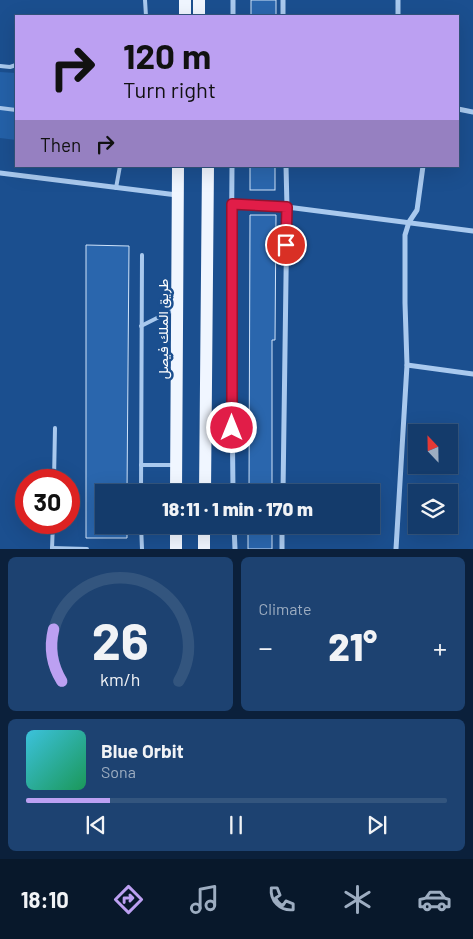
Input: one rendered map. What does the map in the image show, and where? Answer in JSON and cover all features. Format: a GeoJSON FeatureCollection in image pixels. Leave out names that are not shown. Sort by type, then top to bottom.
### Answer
{"type":"FeatureCollection","features":[{"type":"Feature","properties":{"kind":"main road"},"geometry":{"type":"LineString","coordinates":[[185,15],[186,0]]}},
{"type":"Feature","properties":{"kind":"main road"},"geometry":{"type":"LineString","coordinates":[[199,0],[199,15]]}},
{"type":"Feature","properties":{"kind":"main road"},"geometry":{"type":"LineString","coordinates":[[208,0],[208,15]]}},
{"type":"Feature","properties":{"kind":"main road","name":"طريق الملك فيصل"},"geometry":{"type":"LineString","coordinates":[[176,484],[178,167]]}},
{"type":"Feature","properties":{"kind":"main road"},"geometry":{"type":"LineString","coordinates":[[205,484],[207,167]]}},
{"type":"Feature","properties":{"kind":"main road"},"geometry":{"type":"LineString","coordinates":[[176,534],[176,549]]}},
{"type":"Feature","properties":{"kind":"main road"},"geometry":{"type":"LineString","coordinates":[[204,534],[204,549]]}},
{"type":"Feature","properties":{"kind":"street"},"geometry":{"type":"LineString","coordinates":[[233,0],[233,15]]}},
{"type":"Feature","properties":{"kind":"street"},"geometry":{"type":"LineString","coordinates":[[283,15],[284,0]]}},
{"type":"Feature","properties":{"kind":"street"},"geometry":{"type":"LineString","coordinates":[[398,0],[398,15]]}},
{"type":"Feature","properties":{"kind":"street"},"geometry":{"type":"LineString","coordinates":[[459,109],[473,112]]}},
{"type":"Feature","properties":{"kind":"street"},"geometry":{"type":"LineString","coordinates":[[232,167],[234,484]]}},
{"type":"Feature","properties":{"kind":"street"},"geometry":{"type":"LineString","coordinates":[[282,484],[286,167]]}},
{"type":"Feature","properties":{"kind":"street"},"geometry":{"type":"LineString","coordinates":[[396,549],[407,365],[404,303],[405,235],[409,222],[417,210],[423,167]]}},
{"type":"Feature","properties":{"kind":"street"},"geometry":{"type":"LineString","coordinates":[[0,173],[177,195]]}},
{"type":"Feature","properties":{"kind":"street"},"geometry":{"type":"LineString","coordinates":[[232,204],[287,207],[473,231]]}},
{"type":"Feature","properties":{"kind":"street"},"geometry":{"type":"LineString","coordinates":[[407,365],[473,374]]}},
{"type":"Feature","properties":{"kind":"street"},"geometry":{"type":"LineString","coordinates":[[234,534],[235,549]]}},
{"type":"Feature","properties":{"kind":"street"},"geometry":{"type":"LineString","coordinates":[[282,534],[282,549]]}},
{"type":"Feature","properties":{"kind":"lane"},"geometry":{"type":"LineString","coordinates":[[145,0],[146,15]]}},
{"type":"Feature","properties":{"kind":"lane"},"geometry":{"type":"LineString","coordinates":[[0,66],[15,65]]}},
{"type":"Feature","properties":{"kind":"lane"},"geometry":{"type":"LineString","coordinates":[[0,108],[15,110]]}},
{"type":"Feature","properties":{"kind":"lane"},"geometry":{"type":"LineString","coordinates":[[116,188],[120,167]]}},
{"type":"Feature","properties":{"kind":"lane"},"geometry":{"type":"LineString","coordinates":[[141,484],[142,255]]}},
{"type":"Feature","properties":{"kind":"lane"},"geometry":{"type":"LineString","coordinates":[[141,326],[177,308]]}},
{"type":"Feature","properties":{"kind":"lane"},"geometry":{"type":"LineString","coordinates":[[54,469],[55,428]]}},
{"type":"Feature","properties":{"kind":"lane"},"geometry":{"type":"LineString","coordinates":[[141,465],[176,465]]}},
{"type":"Feature","properties":{"kind":"lane"},"geometry":{"type":"LineString","coordinates":[[53,534],[52,548],[87,549]]}},
{"type":"Feature","properties":{"kind":"lane"},"geometry":{"type":"LineString","coordinates":[[142,534],[142,549]]}},
{"type":"Feature","properties":{"kind":"shaded area"},"geometry":{"type":"Polygon","coordinates":[[[0,72],[15,73],[15,140],[0,138],[0,72]]]}},
{"type":"Feature","properties":{"kind":"building"},"geometry":{"type":"Polygon","coordinates":[[[251,0],[276,0],[276,15],[251,15],[251,0]]]}},
{"type":"Feature","properties":{"kind":"building"},"geometry":{"type":"Polygon","coordinates":[[[250,167],[275,167],[275,190],[250,190],[250,167]]]}},
{"type":"Feature","properties":{"kind":"building"},"geometry":{"type":"Polygon","coordinates":[[[250,215],[276,215],[275,340],[272,340],[272,484],[249,484],[250,215]]]}},
{"type":"Feature","properties":{"kind":"building"},"geometry":{"type":"Polygon","coordinates":[[[86,245],[129,246],[127,484],[95,484],[95,534],[127,534],[127,538],[86,538],[86,245]]]}},
{"type":"Feature","properties":{"kind":"building"},"geometry":{"type":"Polygon","coordinates":[[[248,534],[272,534],[272,549],[248,549],[248,534]]]}},
{"type":"Feature","properties":{"kind":"route"},"geometry":{"type":"LineString","coordinates":[[232,428],[232,204],[287,207],[286,245]]}}]}
